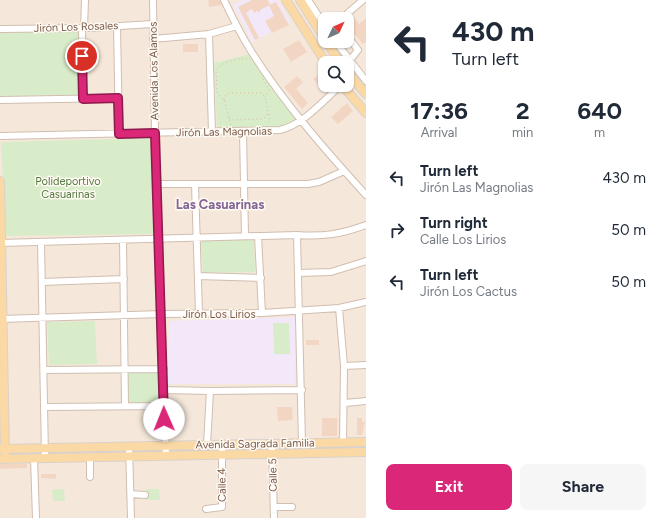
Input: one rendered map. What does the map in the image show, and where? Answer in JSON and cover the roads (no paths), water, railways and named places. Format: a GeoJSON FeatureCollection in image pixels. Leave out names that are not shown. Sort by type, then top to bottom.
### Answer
{"type":"FeatureCollection","features":[{"type":"Feature","properties":{"kind":"main road"},"geometry":{"type":"LineString","coordinates":[[286,0],[322,56]]}},
{"type":"Feature","properties":{"kind":"main road"},"geometry":{"type":"LineString","coordinates":[[304,1],[318,26]]}},
{"type":"Feature","properties":{"kind":"main road"},"geometry":{"type":"LineString","coordinates":[[354,80],[366,94]]}},
{"type":"Feature","properties":{"kind":"main road"},"geometry":{"type":"LineString","coordinates":[[348,92],[366,113]]}},
{"type":"Feature","properties":{"kind":"main road"},"geometry":{"type":"LineString","coordinates":[[0,180],[3,458]]}},
{"type":"Feature","properties":{"kind":"main road","name":"Avenida Sagrada Familia"},"geometry":{"type":"LineString","coordinates":[[3,449],[366,442]]}},
{"type":"Feature","properties":{"kind":"main road","name":"Avenida Sagrada Familia"},"geometry":{"type":"LineString","coordinates":[[3,458],[366,452]]}},
{"type":"Feature","properties":{"kind":"street"},"geometry":{"type":"LineString","coordinates":[[83,99],[84,0]]}},
{"type":"Feature","properties":{"kind":"street","name":"Avenida Los Alamos"},"geometry":{"type":"LineString","coordinates":[[154,0],[152,24],[166,455]]}},
{"type":"Feature","properties":{"kind":"street"},"geometry":{"type":"LineString","coordinates":[[224,0],[237,26],[267,75],[344,171],[366,195]]}},
{"type":"Feature","properties":{"kind":"street"},"geometry":{"type":"LineString","coordinates":[[349,12],[363,0]]}},
{"type":"Feature","properties":{"kind":"street"},"geometry":{"type":"LineString","coordinates":[[304,1],[318,18]]}},
{"type":"Feature","properties":{"kind":"street","name":"Jirón Los Rosales"},"geometry":{"type":"LineString","coordinates":[[0,29],[83,28],[152,24]]}},
{"type":"Feature","properties":{"kind":"street"},"geometry":{"type":"LineString","coordinates":[[117,26],[119,134]]}},
{"type":"Feature","properties":{"kind":"street"},"geometry":{"type":"LineString","coordinates":[[153,40],[209,34],[237,26]]}},
{"type":"Feature","properties":{"kind":"street"},"geometry":{"type":"LineString","coordinates":[[209,34],[212,132]]}},
{"type":"Feature","properties":{"kind":"street"},"geometry":{"type":"LineString","coordinates":[[353,56],[358,50],[354,45]]}},
{"type":"Feature","properties":{"kind":"street"},"geometry":{"type":"LineString","coordinates":[[354,69],[366,80]]}},
{"type":"Feature","properties":{"kind":"street","name":"Jirón Las Magnolias"},"geometry":{"type":"LineString","coordinates":[[0,136],[280,130],[293,126],[302,120],[334,92]]}},
{"type":"Feature","properties":{"kind":"street"},"geometry":{"type":"LineString","coordinates":[[0,100],[118,98]]}},
{"type":"Feature","properties":{"kind":"street"},"geometry":{"type":"LineString","coordinates":[[243,131],[244,236]]}},
{"type":"Feature","properties":{"kind":"street"},"geometry":{"type":"LineString","coordinates":[[157,184],[308,184],[320,182],[344,171]]}},
{"type":"Feature","properties":{"kind":"street"},"geometry":{"type":"LineString","coordinates":[[194,184],[200,313]]}},
{"type":"Feature","properties":{"kind":"street"},"geometry":{"type":"LineString","coordinates":[[1,243],[122,241],[197,237],[297,235],[328,236],[366,224]]}},
{"type":"Feature","properties":{"kind":"street"},"geometry":{"type":"LineString","coordinates":[[297,235],[302,390],[302,443]]}},
{"type":"Feature","properties":{"kind":"street"},"geometry":{"type":"LineString","coordinates":[[258,236],[262,313]]}},
{"type":"Feature","properties":{"kind":"street"},"geometry":{"type":"LineString","coordinates":[[122,241],[126,406]]}},
{"type":"Feature","properties":{"kind":"street"},"geometry":{"type":"LineString","coordinates":[[41,242],[45,370],[45,458]]}},
{"type":"Feature","properties":{"kind":"street"},"geometry":{"type":"LineString","coordinates":[[298,273],[330,272],[366,261]]}},
{"type":"Feature","properties":{"kind":"street"},"geometry":{"type":"LineString","coordinates":[[198,276],[261,278]]}},
{"type":"Feature","properties":{"kind":"street"},"geometry":{"type":"LineString","coordinates":[[42,282],[124,279]]}},
{"type":"Feature","properties":{"kind":"street","name":"Jirón Los Lirios"},"geometry":{"type":"LineString","coordinates":[[2,319],[200,313],[262,313],[339,308],[366,302]]}},
{"type":"Feature","properties":{"kind":"street"},"geometry":{"type":"LineString","coordinates":[[339,308],[344,366],[345,403],[343,443]]}},
{"type":"Feature","properties":{"kind":"street"},"geometry":{"type":"LineString","coordinates":[[344,366],[366,365]]}},
{"type":"Feature","properties":{"kind":"street"},"geometry":{"type":"LineString","coordinates":[[45,370],[164,369]]}},
{"type":"Feature","properties":{"kind":"street"},"geometry":{"type":"LineString","coordinates":[[164,390],[302,390]]}},
{"type":"Feature","properties":{"kind":"street"},"geometry":{"type":"LineString","coordinates":[[207,445],[210,391]]}},
{"type":"Feature","properties":{"kind":"street"},"geometry":{"type":"LineString","coordinates":[[345,403],[366,401]]}},
{"type":"Feature","properties":{"kind":"street"},"geometry":{"type":"LineString","coordinates":[[45,408],[164,406]]}},
{"type":"Feature","properties":{"kind":"street","name":"Calle 5"},"geometry":{"type":"LineString","coordinates":[[272,443],[274,518]]}},
{"type":"Feature","properties":{"kind":"street","name":"Calle 4"},"geometry":{"type":"LineString","coordinates":[[206,508],[222,507],[222,445]]}},
{"type":"Feature","properties":{"kind":"street"},"geometry":{"type":"LineString","coordinates":[[129,446],[131,518]]}},
{"type":"Feature","properties":{"kind":"street"},"geometry":{"type":"LineString","coordinates":[[90,457],[90,477]]}},
{"type":"Feature","properties":{"kind":"street"},"geometry":{"type":"LineString","coordinates":[[34,458],[36,518]]}},
{"type":"Feature","properties":{"kind":"street"},"geometry":{"type":"LineString","coordinates":[[131,494],[145,495]]}},
{"type":"Feature","properties":{"kind":"street","name":"Calle 5"},"geometry":{"type":"LineString","coordinates":[[274,507],[292,507]]}},
{"type":"Feature","properties":{"kind":"district","name":"Las Casuarinas"},"geometry":{"type":"Point","coordinates":[220,204]}},
{"type":"Feature","properties":{"kind":"park label","name":"Polideportivo Casuarinas"},"geometry":{"type":"Point","coordinates":[68,187]}}]}
